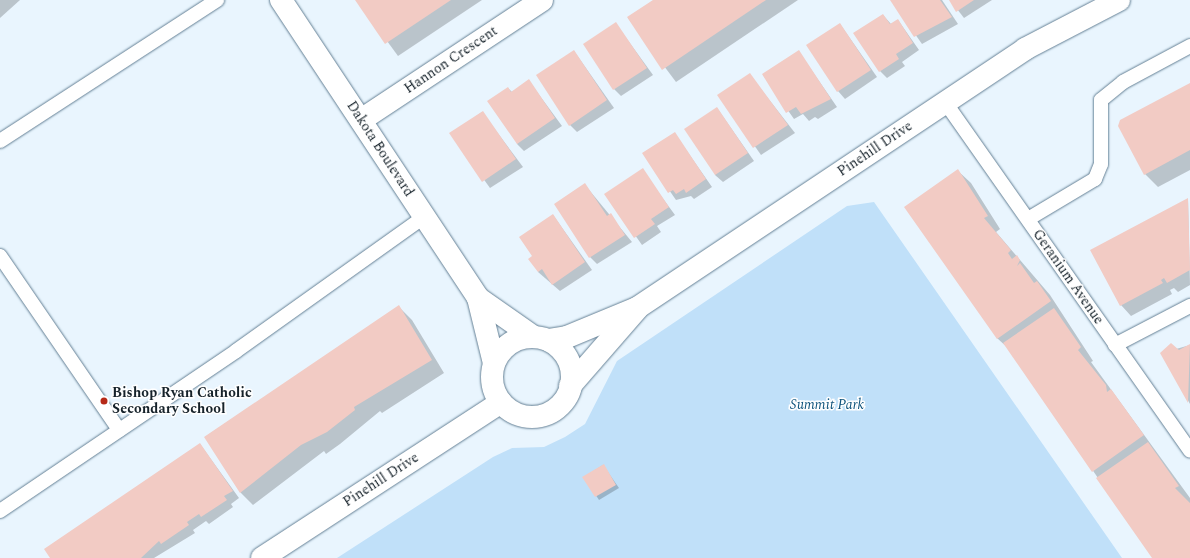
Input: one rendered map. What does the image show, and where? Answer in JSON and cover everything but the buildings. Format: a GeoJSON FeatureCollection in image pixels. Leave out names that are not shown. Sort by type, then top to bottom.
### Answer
{"type":"FeatureCollection","features":[{"type":"Feature","properties":{"kind":"street","name":"Dakota Boulevard"},"geometry":{"type":"LineString","coordinates":[[281,0],[478,298],[494,363]]}},
{"type":"Feature","properties":{"kind":"street","name":"Hannon Crescent"},"geometry":{"type":"LineString","coordinates":[[361,120],[542,0]]}},
{"type":"Feature","properties":{"kind":"street","name":"Pinehill Drive"},"geometry":{"type":"LineString","coordinates":[[541,338],[566,337],[638,308],[945,102],[1052,33],[1119,0]]}},
{"type":"Feature","properties":{"kind":"street","name":"Dakota Boulevard"},"geometry":{"type":"LineString","coordinates":[[478,298],[541,338]]}},
{"type":"Feature","properties":{"kind":"street","name":"Pinehill Drive"},"geometry":{"type":"LineString","coordinates":[[570,386],[638,308]]}},
{"type":"Feature","properties":{"kind":"street"},"geometry":{"type":"LineString","coordinates":[[541,338],[565,354],[570,364],[570,386],[565,398],[546,414],[521,416],[500,402],[492,383],[494,363],[510,343],[541,338]]}},
{"type":"Feature","properties":{"kind":"street","name":"Pinehill Drive"},"geometry":{"type":"LineString","coordinates":[[262,558],[500,402]]}},
{"type":"Feature","properties":{"kind":"lane"},"geometry":{"type":"LineString","coordinates":[[5,138],[217,0]]}},
{"type":"Feature","properties":{"kind":"lane"},"geometry":{"type":"LineString","coordinates":[[1028,220],[1095,179],[1101,164],[1102,100],[1123,82],[1190,46]]}},
{"type":"Feature","properties":{"kind":"lane","name":"Geranium Avenue"},"geometry":{"type":"LineString","coordinates":[[945,102],[1190,451]]}},
{"type":"Feature","properties":{"kind":"lane"},"geometry":{"type":"LineString","coordinates":[[2,504],[119,430],[424,217]]}},
{"type":"Feature","properties":{"kind":"lane"},"geometry":{"type":"LineString","coordinates":[[0,256],[119,430]]}},
{"type":"Feature","properties":{"kind":"lane"},"geometry":{"type":"LineString","coordinates":[[1116,345],[1190,306]]}},
{"type":"Feature","properties":{"kind":"green space","name":"Summit Park"},"geometry":{"type":"Polygon","coordinates":[[[874,202],[1122,558],[337,558],[493,457],[512,448],[544,447],[565,437],[585,424],[617,361],[847,206],[874,202]]]}},
{"type":"Feature","properties":{"kind":"place","name":"Bishop Ryan Catholic Secondary School"},"geometry":{"type":"Point","coordinates":[104,401]}}]}
